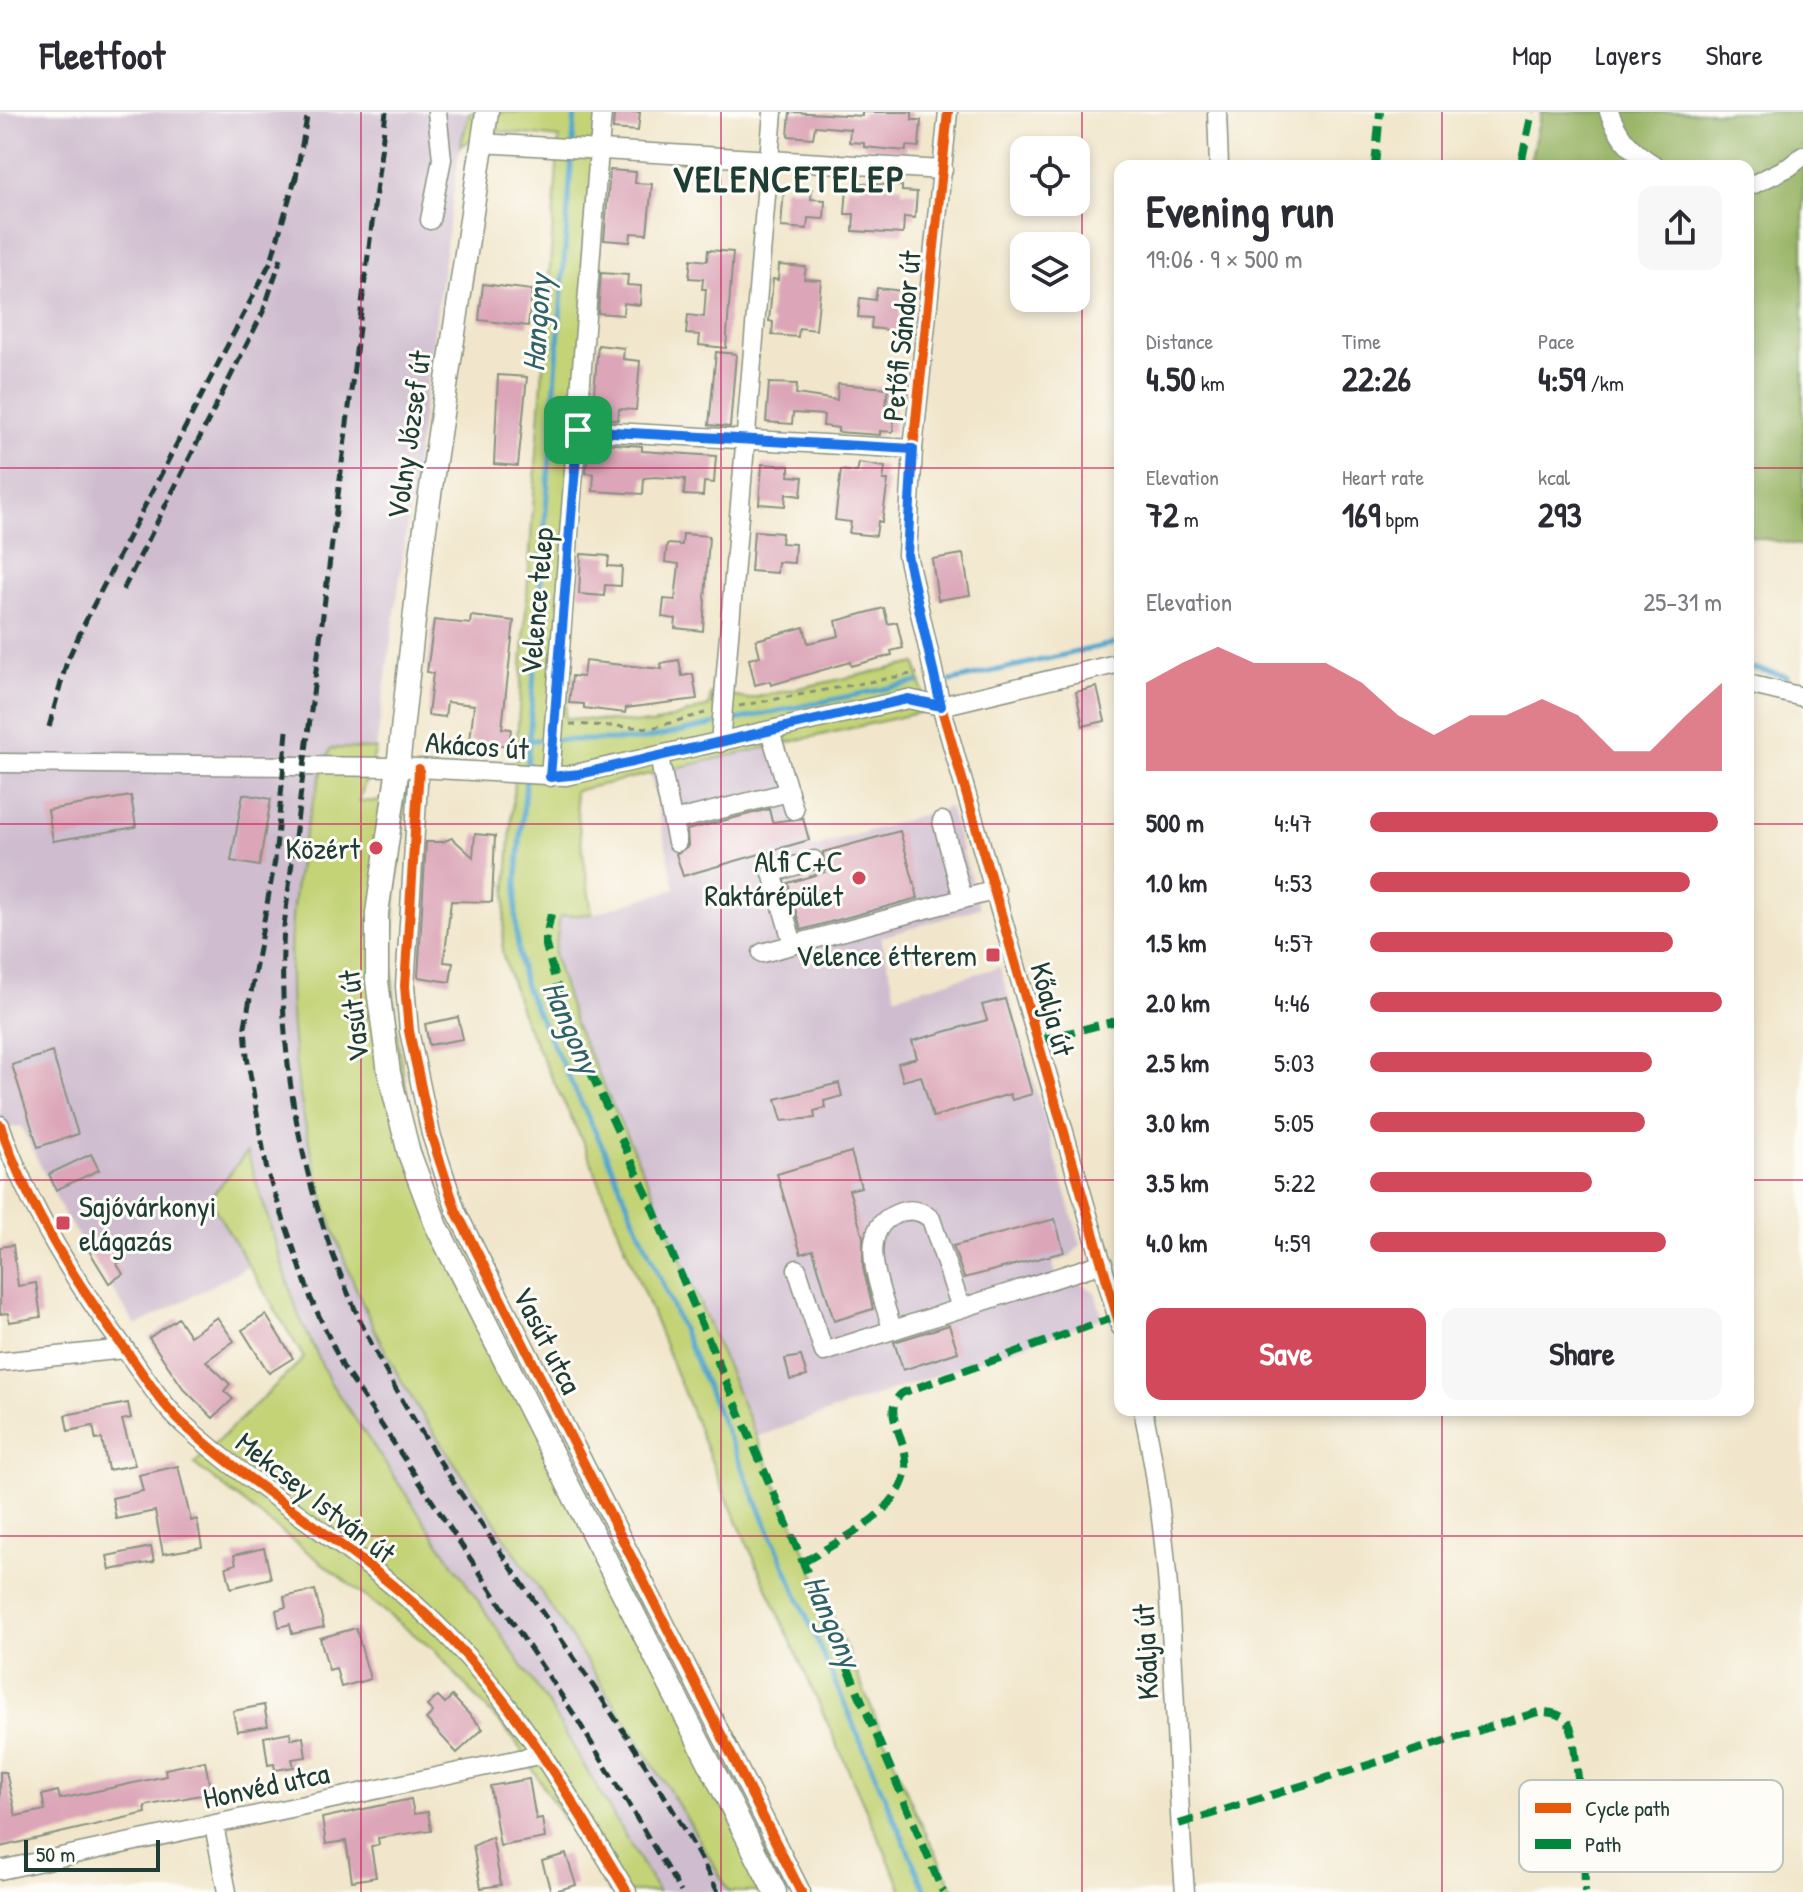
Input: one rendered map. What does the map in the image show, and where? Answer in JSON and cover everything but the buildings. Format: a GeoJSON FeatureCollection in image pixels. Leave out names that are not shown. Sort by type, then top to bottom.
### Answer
{"type":"FeatureCollection","features":[{"type":"Feature","properties":{"kind":"main road","name":"Volny József út"},"geometry":{"type":"LineString","coordinates":[[408,768],[422,548],[487,112]]}},
{"type":"Feature","properties":{"kind":"main road","name":"Vasút út"},"geometry":{"type":"LineString","coordinates":[[408,768],[381,877],[376,942],[382,1027],[409,1153],[437,1227],[775,1892]]}},
{"type":"Feature","properties":{"kind":"street"},"geometry":{"type":"LineString","coordinates":[[430,220],[442,159],[437,112]]}},
{"type":"Feature","properties":{"kind":"street","name":"Velence telep"},"geometry":{"type":"LineString","coordinates":[[547,777],[552,753],[578,430],[592,148],[602,112]]}},
{"type":"Feature","properties":{"kind":"street"},"geometry":{"type":"LineString","coordinates":[[721,725],[773,112]]}},
{"type":"Feature","properties":{"kind":"street","name":"Petőfi Sándor út"},"geometry":{"type":"LineString","coordinates":[[941,706],[907,555],[913,449],[948,112]]}},
{"type":"Feature","properties":{"kind":"street"},"geometry":{"type":"LineString","coordinates":[[1217,112],[1219,160]]}},
{"type":"Feature","properties":{"kind":"street"},"geometry":{"type":"LineString","coordinates":[[1609,112],[1617,132],[1636,154],[1646,160]]}},
{"type":"Feature","properties":{"kind":"street"},"geometry":{"type":"LineString","coordinates":[[481,143],[943,170]]}},
{"type":"Feature","properties":{"kind":"street"},"geometry":{"type":"LineString","coordinates":[[1754,184],[1789,167],[1803,156]]}},
{"type":"Feature","properties":{"kind":"street"},"geometry":{"type":"LineString","coordinates":[[578,430],[913,449]]}},
{"type":"Feature","properties":{"kind":"street"},"geometry":{"type":"LineString","coordinates":[[941,706],[1114,664]]}},
{"type":"Feature","properties":{"kind":"street"},"geometry":{"type":"LineString","coordinates":[[1754,685],[1803,697]]}},
{"type":"Feature","properties":{"kind":"street","name":"Akácos út"},"geometry":{"type":"LineString","coordinates":[[0,763],[408,768],[547,777],[580,774],[659,757],[721,725],[770,731],[908,699],[941,706]]}},
{"type":"Feature","properties":{"kind":"street","name":"Kőalja út"},"geometry":{"type":"LineString","coordinates":[[941,706],[1114,1304]]}},
{"type":"Feature","properties":{"kind":"street"},"geometry":{"type":"LineString","coordinates":[[673,821],[791,801],[770,731]]}},
{"type":"Feature","properties":{"kind":"street"},"geometry":{"type":"LineString","coordinates":[[659,757],[677,842]]}},
{"type":"Feature","properties":{"kind":"street","name":"Vasút utca"},"geometry":{"type":"LineString","coordinates":[[408,768],[405,986],[409,1031],[431,1134],[456,1211],[801,1892]]}},
{"type":"Feature","properties":{"kind":"street"},"geometry":{"type":"LineString","coordinates":[[942,821],[963,899]]}},
{"type":"Feature","properties":{"kind":"street"},"geometry":{"type":"LineString","coordinates":[[793,944],[772,873],[814,860]]}},
{"type":"Feature","properties":{"kind":"street"},"geometry":{"type":"LineString","coordinates":[[762,953],[996,890]]}},
{"type":"Feature","properties":{"kind":"street","name":"Mekcsey István út"},"geometry":{"type":"LineString","coordinates":[[0,1125],[16,1168],[46,1230],[125,1349],[179,1420],[386,1581],[445,1633],[506,1700],[543,1754],[627,1892]]}},
{"type":"Feature","properties":{"kind":"street"},"geometry":{"type":"LineString","coordinates":[[892,1329],[872,1244],[883,1221],[901,1212],[919,1211],[931,1219],[961,1308]]}},
{"type":"Feature","properties":{"kind":"street"},"geometry":{"type":"LineString","coordinates":[[797,1269],[824,1352],[1103,1263]]}},
{"type":"Feature","properties":{"kind":"street"},"geometry":{"type":"LineString","coordinates":[[0,1362],[125,1349]]}},
{"type":"Feature","properties":{"kind":"street","name":"Kőalja út"},"geometry":{"type":"LineString","coordinates":[[1144,1416],[1168,1574],[1185,1892]]}},
{"type":"Feature","properties":{"kind":"street","name":"Honvéd utca"},"geometry":{"type":"LineString","coordinates":[[0,1870],[543,1754]]}},
{"type":"Feature","properties":{"kind":"street"},"geometry":{"type":"LineString","coordinates":[[214,1825],[227,1892]]}},
{"type":"Feature","properties":{"kind":"path"},"geometry":{"type":"LineString","coordinates":[[554,726],[652,728],[721,725],[932,671]]}},
{"type":"Feature","properties":{"kind":"shaded area"},"geometry":{"type":"Polygon","coordinates":[[[0,112],[470,112],[460,146],[376,749],[331,748],[314,793],[298,864],[289,1005],[295,1073],[313,1158],[340,1245],[388,1356],[627,1719],[729,1892],[658,1892],[548,1704],[330,1382],[298,1314],[209,1199],[249,1266],[136,1326],[64,1214],[21,1126],[0,1130],[0,112]]]}},
{"type":"Feature","properties":{"kind":"shaded area"},"geometry":{"type":"Polygon","coordinates":[[[787,740],[812,848],[949,807],[980,908],[881,937],[896,996],[1000,967],[1081,1245],[1069,1257],[1053,1263],[1059,1288],[1081,1284],[1095,1292],[1103,1318],[756,1437],[653,1193],[575,1024],[554,956],[560,916],[592,914],[675,889],[650,772],[787,740]]]}},
{"type":"Feature","properties":{"kind":"green space"},"geometry":{"type":"Polygon","coordinates":[[[470,112],[609,112],[565,718],[653,724],[709,706],[711,693],[748,699],[916,663],[927,711],[574,791],[592,914],[560,916],[554,956],[575,1024],[653,1193],[915,1811],[955,1892],[903,1892],[721,1485],[583,1142],[524,1020],[502,953],[559,138],[490,130],[460,146],[470,112]]]}},
{"type":"Feature","properties":{"kind":"green space"},"geometry":{"type":"Polygon","coordinates":[[[1541,112],[1803,112],[1803,546],[1754,537],[1754,160],[1530,160],[1541,112]]]}},
{"type":"Feature","properties":{"kind":"green space"},"geometry":{"type":"Polygon","coordinates":[[[331,748],[376,749],[359,801],[404,802],[394,927],[394,1003],[410,1106],[438,1206],[784,1892],[729,1892],[643,1749],[411,1397],[355,1285],[328,1211],[307,1135],[295,1057],[290,978],[294,900],[307,823],[331,748]]]}},
{"type":"Feature","properties":{"kind":"green space"},"geometry":{"type":"Polygon","coordinates":[[[247,1152],[298,1314],[330,1382],[548,1704],[658,1892],[609,1892],[514,1739],[434,1650],[194,1464],[304,1358],[209,1199],[247,1152]]]}},
{"type":"Feature","properties":{"kind":"waterway","name":"Hangony"},"geometry":{"type":"LineString","coordinates":[[573,143],[575,112]]}},
{"type":"Feature","properties":{"kind":"waterway","name":"Hangony"},"geometry":{"type":"LineString","coordinates":[[527,769],[572,153]]}},
{"type":"Feature","properties":{"kind":"waterway"},"geometry":{"type":"LineString","coordinates":[[951,681],[1114,643]]}},
{"type":"Feature","properties":{"kind":"waterway"},"geometry":{"type":"LineString","coordinates":[[1754,668],[1787,676]]}},
{"type":"Feature","properties":{"kind":"waterway"},"geometry":{"type":"LineString","coordinates":[[726,722],[917,682]]}},
{"type":"Feature","properties":{"kind":"waterway"},"geometry":{"type":"LineString","coordinates":[[529,740],[640,740],[716,724]]}},
{"type":"Feature","properties":{"kind":"waterway","name":"Hangony"},"geometry":{"type":"LineString","coordinates":[[526,779],[516,911],[520,964],[526,989],[607,1156],[926,1892]]}},
{"type":"Feature","properties":{"kind":"railway"},"geometry":{"type":"LineString","coordinates":[[295,183],[308,112]]}},
{"type":"Feature","properties":{"kind":"railway"},"geometry":{"type":"LineString","coordinates":[[386,112],[284,926],[283,983],[292,1097],[303,1154],[336,1264],[384,1368],[465,1500],[640,1757],[718,1892]]}},
{"type":"Feature","properties":{"kind":"railway"},"geometry":{"type":"LineString","coordinates":[[49,727],[67,661],[89,614],[271,261],[297,172]]}},
{"type":"Feature","properties":{"kind":"railway"},"geometry":{"type":"LineString","coordinates":[[123,590],[263,312],[281,258]]}},
{"type":"Feature","properties":{"kind":"railway"},"geometry":{"type":"LineString","coordinates":[[287,731],[275,860],[245,1026],[247,1056],[267,1171],[311,1299],[343,1367],[577,1719],[681,1892]]}},
{"type":"Feature","properties":{"kind":"marked path"},"geometry":{"type":"LineString","coordinates":[[1376,160],[1380,112]]}},
{"type":"Feature","properties":{"kind":"marked path"},"geometry":{"type":"LineString","coordinates":[[1522,159],[1532,112]]}},
{"type":"Feature","properties":{"kind":"marked path"},"geometry":{"type":"LineString","coordinates":[[551,914],[545,942],[565,1016],[647,1195],[943,1892]]}},
{"type":"Feature","properties":{"kind":"marked path"},"geometry":{"type":"LineString","coordinates":[[1036,1041],[1114,1022]]}},
{"type":"Feature","properties":{"kind":"marked path"},"geometry":{"type":"LineString","coordinates":[[804,1562],[871,1520],[893,1499],[901,1486],[906,1458],[893,1412],[895,1402],[902,1393],[1114,1317]]}},
{"type":"Feature","properties":{"kind":"marked path"},"geometry":{"type":"LineString","coordinates":[[1179,1824],[1538,1712],[1562,1717],[1569,1724],[1578,1780]]}},
{"type":"Feature","properties":{"kind":"marked path"},"geometry":{"type":"LineString","coordinates":[[1585,1872],[1585,1892]]}},
{"type":"Feature","properties":{"kind":"cycle path"},"geometry":{"type":"LineString","coordinates":[[948,112],[913,449],[907,555],[941,706],[1114,1305]]}},
{"type":"Feature","properties":{"kind":"cycle path"},"geometry":{"type":"LineString","coordinates":[[419,769],[405,986],[409,1031],[431,1134],[456,1211],[801,1892]]}},
{"type":"Feature","properties":{"kind":"cycle path"},"geometry":{"type":"LineString","coordinates":[[0,1125],[25,1187],[56,1246],[91,1302],[168,1408],[214,1451],[384,1578],[447,1635],[522,1726],[627,1892]]}},
{"type":"Feature","properties":{"kind":"place","name":"Közért"},"geometry":{"type":"Point","coordinates":[376,848]}},
{"type":"Feature","properties":{"kind":"place","name":"Alfi C+C Raktárépület"},"geometry":{"type":"Point","coordinates":[859,878]}},
{"type":"Feature","properties":{"kind":"place","name":"Velence étterem"},"geometry":{"type":"Point","coordinates":[993,955]}},
{"type":"Feature","properties":{"kind":"place","name":"Sajóvárkonyi elágazás"},"geometry":{"type":"Point","coordinates":[63,1223]}},
{"type":"Feature","properties":{"kind":"district","name":"VELENCETELEP"},"geometry":{"type":"Point","coordinates":[789,178]}},
{"type":"Feature","properties":{"kind":"route"},"geometry":{"type":"LineString","coordinates":[[578,430],[913,449],[907,555],[941,706],[908,699],[580,774],[550,777],[578,430]]}}]}
